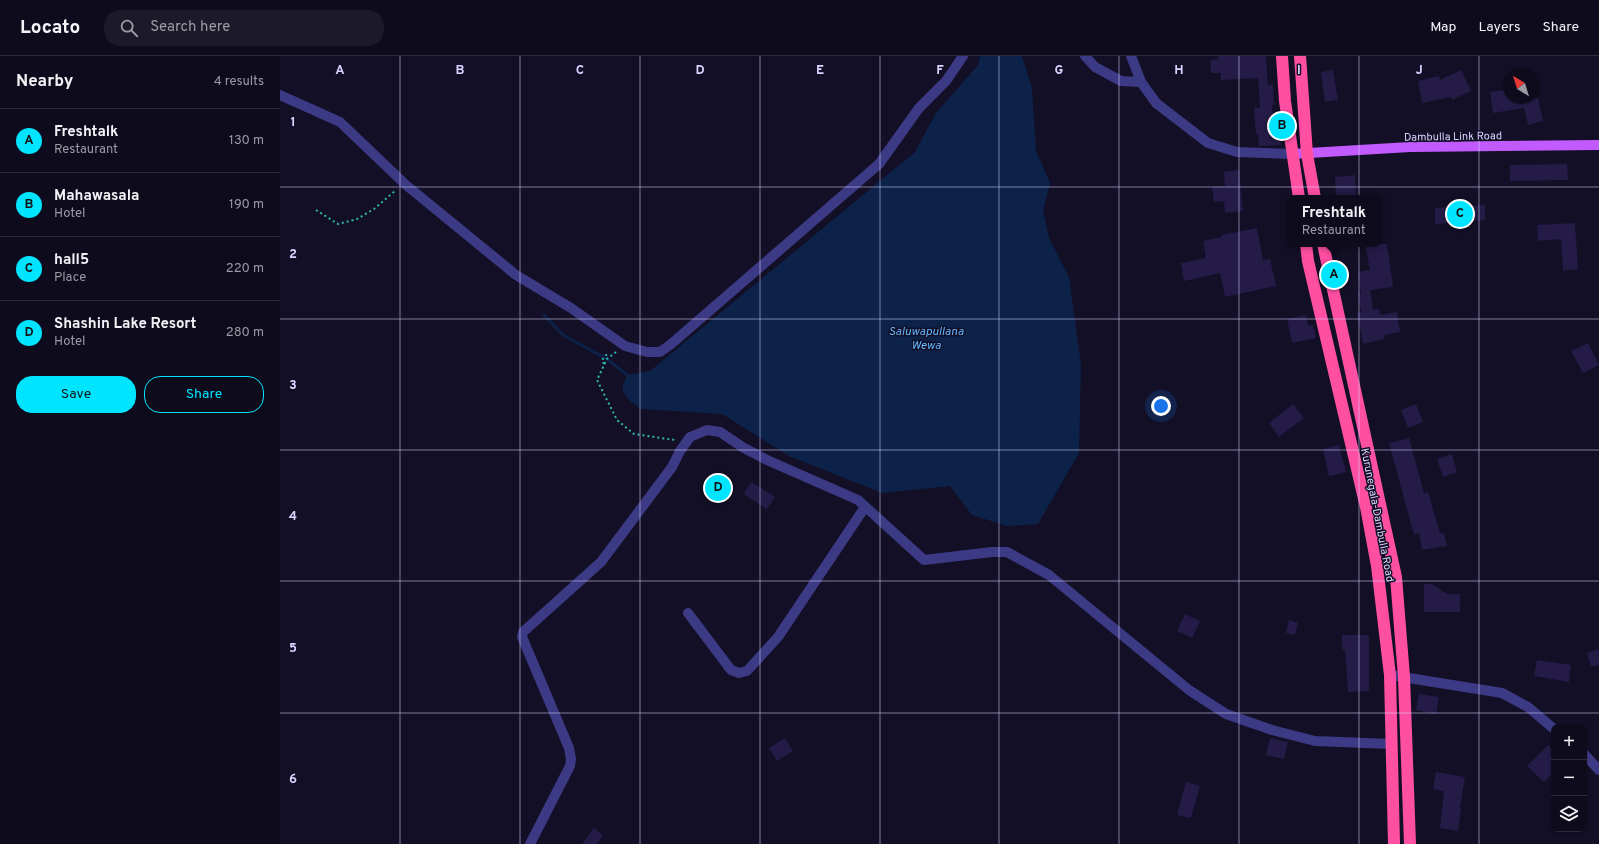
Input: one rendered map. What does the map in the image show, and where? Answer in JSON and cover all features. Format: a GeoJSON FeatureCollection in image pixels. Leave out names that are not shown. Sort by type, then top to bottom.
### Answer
{"type":"FeatureCollection","features":[{"type":"Feature","properties":{"kind":"highway"},"geometry":{"type":"LineString","coordinates":[[1282,56],[1284,101],[1299,195]]}},
{"type":"Feature","properties":{"kind":"highway"},"geometry":{"type":"LineString","coordinates":[[1300,56],[1307,154],[1314,195]]}},
{"type":"Feature","properties":{"kind":"highway","name":"Kurunegala-Dambulla Road"},"geometry":{"type":"LineString","coordinates":[[1306,247],[1308,261],[1366,507],[1377,566],[1390,675],[1394,844]]}},
{"type":"Feature","properties":{"kind":"highway","name":"Kurunegala-Dambulla Road"},"geometry":{"type":"LineString","coordinates":[[1324,247],[1396,576],[1404,677],[1410,844]]}},
{"type":"Feature","properties":{"kind":"main road","name":"Dambulla Link Road"},"geometry":{"type":"LineString","coordinates":[[1292,154],[1410,147],[1599,146]]}},
{"type":"Feature","properties":{"kind":"street"},"geometry":{"type":"LineString","coordinates":[[280,95],[340,122],[406,185],[516,274],[571,308],[625,346],[647,352],[660,352],[670,345],[879,164],[919,108],[946,81],[963,56]]}},
{"type":"Feature","properties":{"kind":"street"},"geometry":{"type":"LineString","coordinates":[[1086,56],[1096,67],[1121,82],[1141,82]]}},
{"type":"Feature","properties":{"kind":"street"},"geometry":{"type":"LineString","coordinates":[[1130,56],[1141,82],[1156,103],[1208,143],[1237,152],[1292,154]]}},
{"type":"Feature","properties":{"kind":"street"},"geometry":{"type":"LineString","coordinates":[[530,844],[570,766],[571,759],[569,748],[522,637],[523,632],[600,562],[672,467],[680,451],[690,437],[707,430],[720,432],[744,448],[858,500],[924,560],[992,552],[1007,552],[1049,575],[1189,690],[1226,714],[1272,730],[1316,741],[1392,744]]}},
{"type":"Feature","properties":{"kind":"street"},"geometry":{"type":"LineString","coordinates":[[688,613],[731,670],[739,673],[748,670],[778,637],[865,506]]}},
{"type":"Feature","properties":{"kind":"street"},"geometry":{"type":"LineString","coordinates":[[1390,675],[1502,693],[1528,707],[1551,726]]}},
{"type":"Feature","properties":{"kind":"street"},"geometry":{"type":"LineString","coordinates":[[1587,757],[1599,770]]}},
{"type":"Feature","properties":{"kind":"path"},"geometry":{"type":"LineString","coordinates":[[316,210],[338,224],[357,219],[374,209],[399,188],[406,185]]}},
{"type":"Feature","properties":{"kind":"path"},"geometry":{"type":"LineString","coordinates":[[625,346],[612,355],[606,355],[602,360],[604,364],[597,380],[617,420],[634,434],[677,440],[690,437]]}},
{"type":"Feature","properties":{"kind":"water","name":"Saluwapullana Wewa"},"geometry":{"type":"Polygon","coordinates":[[[980,56],[1022,56],[1032,88],[1036,151],[1050,183],[1043,211],[1049,238],[1069,277],[1081,365],[1079,453],[1038,524],[1007,526],[972,515],[950,486],[882,493],[789,456],[722,414],[641,409],[630,401],[623,392],[623,385],[627,375],[650,371],[915,152],[936,113],[978,65],[980,56]]]}},
{"type":"Feature","properties":{"kind":"building"},"geometry":{"type":"Polygon","coordinates":[[[1218,56],[1266,56],[1268,85],[1273,84],[1274,105],[1272,105],[1274,134],[1280,133],[1281,145],[1259,146],[1258,134],[1256,135],[1254,108],[1260,108],[1258,78],[1221,80],[1221,73],[1211,73],[1210,60],[1218,59],[1218,56]]]}},
{"type":"Feature","properties":{"kind":"building"},"geometry":{"type":"Polygon","coordinates":[[[1333,70],[1338,100],[1325,102],[1321,72],[1333,70]]]}},
{"type":"Feature","properties":{"kind":"building"},"geometry":{"type":"Polygon","coordinates":[[[1461,70],[1471,91],[1452,100],[1451,97],[1422,103],[1418,81],[1439,76],[1440,80],[1461,70]]]}},
{"type":"Feature","properties":{"kind":"building"},"geometry":{"type":"Polygon","coordinates":[[[1503,90],[1503,104],[1539,104],[1539,103],[1543,121],[1528,125],[1524,108],[1493,113],[1490,92],[1503,90]]]}},
{"type":"Feature","properties":{"kind":"building"},"geometry":{"type":"Polygon","coordinates":[[[1567,164],[1568,180],[1510,181],[1510,165],[1567,164]]]}},
{"type":"Feature","properties":{"kind":"building"},"geometry":{"type":"Polygon","coordinates":[[[1239,170],[1243,211],[1225,213],[1224,201],[1214,202],[1212,187],[1225,186],[1224,172],[1239,170]]]}},
{"type":"Feature","properties":{"kind":"building"},"geometry":{"type":"Polygon","coordinates":[[[1355,175],[1356,195],[1336,195],[1335,177],[1355,175]]]}},
{"type":"Feature","properties":{"kind":"building"},"geometry":{"type":"Polygon","coordinates":[[[1485,205],[1485,220],[1435,224],[1435,208],[1485,205]]]}},
{"type":"Feature","properties":{"kind":"building"},"geometry":{"type":"Polygon","coordinates":[[[1575,223],[1578,269],[1563,271],[1561,239],[1538,241],[1537,225],[1575,223]]]}},
{"type":"Feature","properties":{"kind":"building"},"geometry":{"type":"Polygon","coordinates":[[[1257,228],[1263,260],[1270,259],[1276,286],[1225,297],[1220,273],[1184,281],[1181,263],[1206,258],[1203,241],[1222,237],[1222,235],[1257,228]]]}},
{"type":"Feature","properties":{"kind":"building"},"geometry":{"type":"Polygon","coordinates":[[[1381,244],[1387,244],[1393,287],[1370,290],[1373,310],[1379,309],[1380,315],[1397,312],[1400,332],[1384,335],[1385,339],[1363,344],[1357,313],[1361,312],[1358,293],[1361,293],[1358,272],[1370,270],[1366,247],[1381,247],[1381,244]]]}},
{"type":"Feature","properties":{"kind":"building"},"geometry":{"type":"Polygon","coordinates":[[[1306,315],[1308,326],[1313,325],[1316,338],[1292,343],[1287,319],[1306,315]]]}},
{"type":"Feature","properties":{"kind":"building"},"geometry":{"type":"Polygon","coordinates":[[[1588,343],[1599,365],[1583,373],[1571,351],[1588,343]]]}},
{"type":"Feature","properties":{"kind":"building"},"geometry":{"type":"Polygon","coordinates":[[[1293,404],[1304,418],[1279,437],[1269,423],[1293,404]]]}},
{"type":"Feature","properties":{"kind":"building"},"geometry":{"type":"Polygon","coordinates":[[[1416,404],[1423,422],[1408,428],[1401,410],[1416,404]]]}},
{"type":"Feature","properties":{"kind":"building"},"geometry":{"type":"Polygon","coordinates":[[[1409,438],[1424,493],[1428,492],[1440,533],[1444,533],[1447,546],[1422,550],[1419,533],[1414,535],[1389,443],[1409,438]]]}},
{"type":"Feature","properties":{"kind":"building"},"geometry":{"type":"Polygon","coordinates":[[[1339,445],[1346,472],[1329,476],[1323,449],[1339,445]]]}},
{"type":"Feature","properties":{"kind":"building"},"geometry":{"type":"Polygon","coordinates":[[[1452,454],[1457,472],[1443,477],[1437,459],[1452,454]]]}},
{"type":"Feature","properties":{"kind":"building"},"geometry":{"type":"Polygon","coordinates":[[[714,480],[731,493],[722,504],[706,491],[714,480]]]}},
{"type":"Feature","properties":{"kind":"building"},"geometry":{"type":"Polygon","coordinates":[[[751,482],[775,497],[767,509],[744,494],[751,482]]]}},
{"type":"Feature","properties":{"kind":"building"},"geometry":{"type":"Polygon","coordinates":[[[1424,584],[1432,584],[1447,594],[1460,594],[1460,612],[1424,612],[1424,584]]]}},
{"type":"Feature","properties":{"kind":"building"},"geometry":{"type":"Polygon","coordinates":[[[1185,614],[1200,621],[1192,638],[1177,631],[1185,614]]]}},
{"type":"Feature","properties":{"kind":"building"},"geometry":{"type":"Polygon","coordinates":[[[1289,620],[1298,623],[1295,635],[1286,633],[1289,620]]]}},
{"type":"Feature","properties":{"kind":"building"},"geometry":{"type":"Polygon","coordinates":[[[1342,635],[1369,635],[1369,691],[1348,692],[1345,650],[1342,649],[1342,635]]]}},
{"type":"Feature","properties":{"kind":"building"},"geometry":{"type":"Polygon","coordinates":[[[1599,649],[1599,665],[1591,667],[1587,653],[1599,649]]]}},
{"type":"Feature","properties":{"kind":"building"},"geometry":{"type":"Polygon","coordinates":[[[1537,660],[1571,665],[1569,682],[1534,676],[1537,660]]]}},
{"type":"Feature","properties":{"kind":"building"},"geometry":{"type":"Polygon","coordinates":[[[1419,694],[1439,697],[1436,714],[1416,710],[1419,694]]]}},
{"type":"Feature","properties":{"kind":"building"},"geometry":{"type":"Polygon","coordinates":[[[785,738],[793,751],[777,761],[769,748],[785,738]]]}},
{"type":"Feature","properties":{"kind":"building"},"geometry":{"type":"Polygon","coordinates":[[[1270,738],[1288,742],[1284,759],[1266,755],[1270,738]]]}},
{"type":"Feature","properties":{"kind":"building"},"geometry":{"type":"Polygon","coordinates":[[[1548,745],[1551,748],[1551,775],[1544,782],[1527,766],[1548,745]]]}},
{"type":"Feature","properties":{"kind":"building"},"geometry":{"type":"Polygon","coordinates":[[[1436,772],[1465,777],[1458,831],[1440,828],[1444,791],[1433,789],[1436,772]]]}},
{"type":"Feature","properties":{"kind":"building"},"geometry":{"type":"Polygon","coordinates":[[[1186,782],[1200,786],[1191,818],[1177,815],[1186,782]]]}},
{"type":"Feature","properties":{"kind":"building"},"geometry":{"type":"Polygon","coordinates":[[[594,828],[603,835],[597,844],[582,844],[594,828]]]}},
{"type":"Feature","properties":{"kind":"waterway"},"geometry":{"type":"LineString","coordinates":[[544,315],[563,335],[607,359],[627,375]]}},
{"type":"Feature","properties":{"kind":"place","name":"Mahawasala"},"geometry":{"type":"Point","coordinates":[1282,126]}},
{"type":"Feature","properties":{"kind":"place","name":"hall5"},"geometry":{"type":"Point","coordinates":[1460,214]}},
{"type":"Feature","properties":{"kind":"place","name":"Freshtalk"},"geometry":{"type":"Point","coordinates":[1334,275]}},
{"type":"Feature","properties":{"kind":"place","name":"Shashin Lake Resort"},"geometry":{"type":"Point","coordinates":[718,488]}}]}
